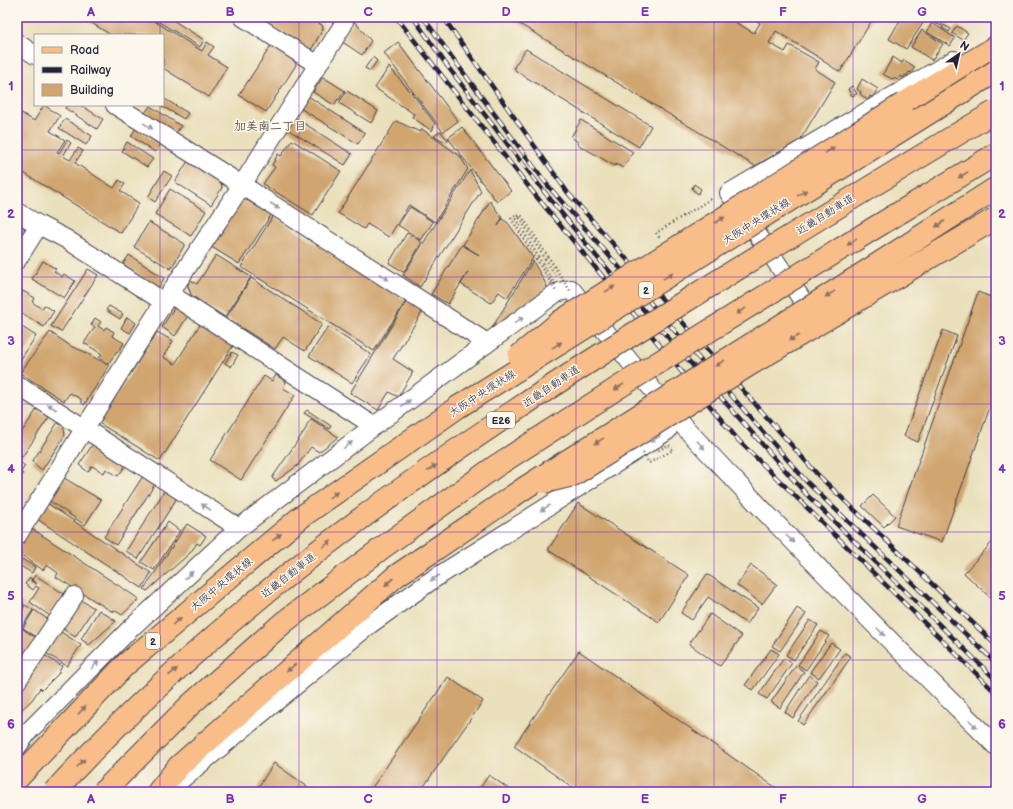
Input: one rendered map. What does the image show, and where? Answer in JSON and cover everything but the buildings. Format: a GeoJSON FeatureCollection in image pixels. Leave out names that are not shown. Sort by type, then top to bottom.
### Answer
{"type":"FeatureCollection","features":[{"type":"Feature","properties":{"kind":"main road","name":"2"},"geometry":{"type":"LineString","coordinates":[[458,407],[561,321],[903,104],[996,47]]}},
{"type":"Feature","properties":{"kind":"main road","name":"大阪中央環状線"},"geometry":{"type":"LineString","coordinates":[[17,779],[125,665],[301,517],[458,407],[996,71]]}},
{"type":"Feature","properties":{"kind":"main road","name":"近畿自動車道"},"geometry":{"type":"LineString","coordinates":[[54,792],[72,772],[162,683],[260,596],[361,518],[473,439],[587,362],[856,194],[996,111]]}},
{"type":"Feature","properties":{"kind":"main road"},"geometry":{"type":"LineString","coordinates":[[103,792],[190,705],[284,622],[386,545],[496,466],[616,389],[996,154]]}},
{"type":"Feature","properties":{"kind":"main road"},"geometry":{"type":"LineString","coordinates":[[158,792],[179,766],[396,576],[526,487],[996,188]]}},
{"type":"Feature","properties":{"kind":"main road"},"geometry":{"type":"LineString","coordinates":[[526,487],[573,475],[748,365],[996,218]]}},
{"type":"Feature","properties":{"kind":"street"},"geometry":{"type":"LineString","coordinates":[[243,17],[318,65]]}},
{"type":"Feature","properties":{"kind":"street"},"geometry":{"type":"LineString","coordinates":[[17,536],[167,298],[242,185],[318,65],[342,25],[345,17]]}},
{"type":"Feature","properties":{"kind":"street"},"geometry":{"type":"LineString","coordinates":[[996,40],[971,50],[729,193],[824,331],[996,227]]}},
{"type":"Feature","properties":{"kind":"street"},"geometry":{"type":"LineString","coordinates":[[17,43],[34,54]]}},
{"type":"Feature","properties":{"kind":"street"},"geometry":{"type":"LineString","coordinates":[[117,106],[487,343]]}},
{"type":"Feature","properties":{"kind":"street"},"geometry":{"type":"LineString","coordinates":[[17,212],[39,226],[66,239],[167,298],[374,426]]}},
{"type":"Feature","properties":{"kind":"street"},"geometry":{"type":"LineString","coordinates":[[17,260],[39,226]]}},
{"type":"Feature","properties":{"kind":"street"},"geometry":{"type":"LineString","coordinates":[[17,748],[23,729],[239,528],[374,426],[556,293],[571,289],[674,416],[785,534],[920,672],[996,746]]}},
{"type":"Feature","properties":{"kind":"street"},"geometry":{"type":"LineString","coordinates":[[17,385],[239,528]]}},
{"type":"Feature","properties":{"kind":"street"},"geometry":{"type":"LineString","coordinates":[[166,792],[369,625],[432,580],[667,431],[674,416]]}},
{"type":"Feature","properties":{"kind":"street"},"geometry":{"type":"LineString","coordinates":[[17,681],[74,596]]}},
{"type":"Feature","properties":{"kind":"street"},"geometry":{"type":"LineString","coordinates":[[23,729],[48,746]]}},
{"type":"Feature","properties":{"kind":"path"},"geometry":{"type":"LineString","coordinates":[[557,293],[511,218],[517,214],[521,221],[560,281],[555,285],[516,219],[521,215],[572,294]]}},
{"type":"Feature","properties":{"kind":"path"},"geometry":{"type":"LineString","coordinates":[[642,452],[649,463],[673,450],[669,445],[655,452]]}},
{"type":"Feature","properties":{"kind":"railway"},"geometry":{"type":"LineString","coordinates":[[396,17],[536,196],[739,441],[996,693]]}},
{"type":"Feature","properties":{"kind":"railway"},"geometry":{"type":"LineString","coordinates":[[413,17],[448,67],[542,189],[597,257],[807,495],[996,680]]}},
{"type":"Feature","properties":{"kind":"railway"},"geometry":{"type":"LineString","coordinates":[[423,17],[549,187],[807,482],[996,663]]}},
{"type":"Feature","properties":{"kind":"railway"},"geometry":{"type":"LineString","coordinates":[[443,17],[568,193],[818,475],[996,645]]}},
{"type":"Feature","properties":{"kind":"district","name":"加美南二丁目"},"geometry":{"type":"Point","coordinates":[270,126]}}]}
